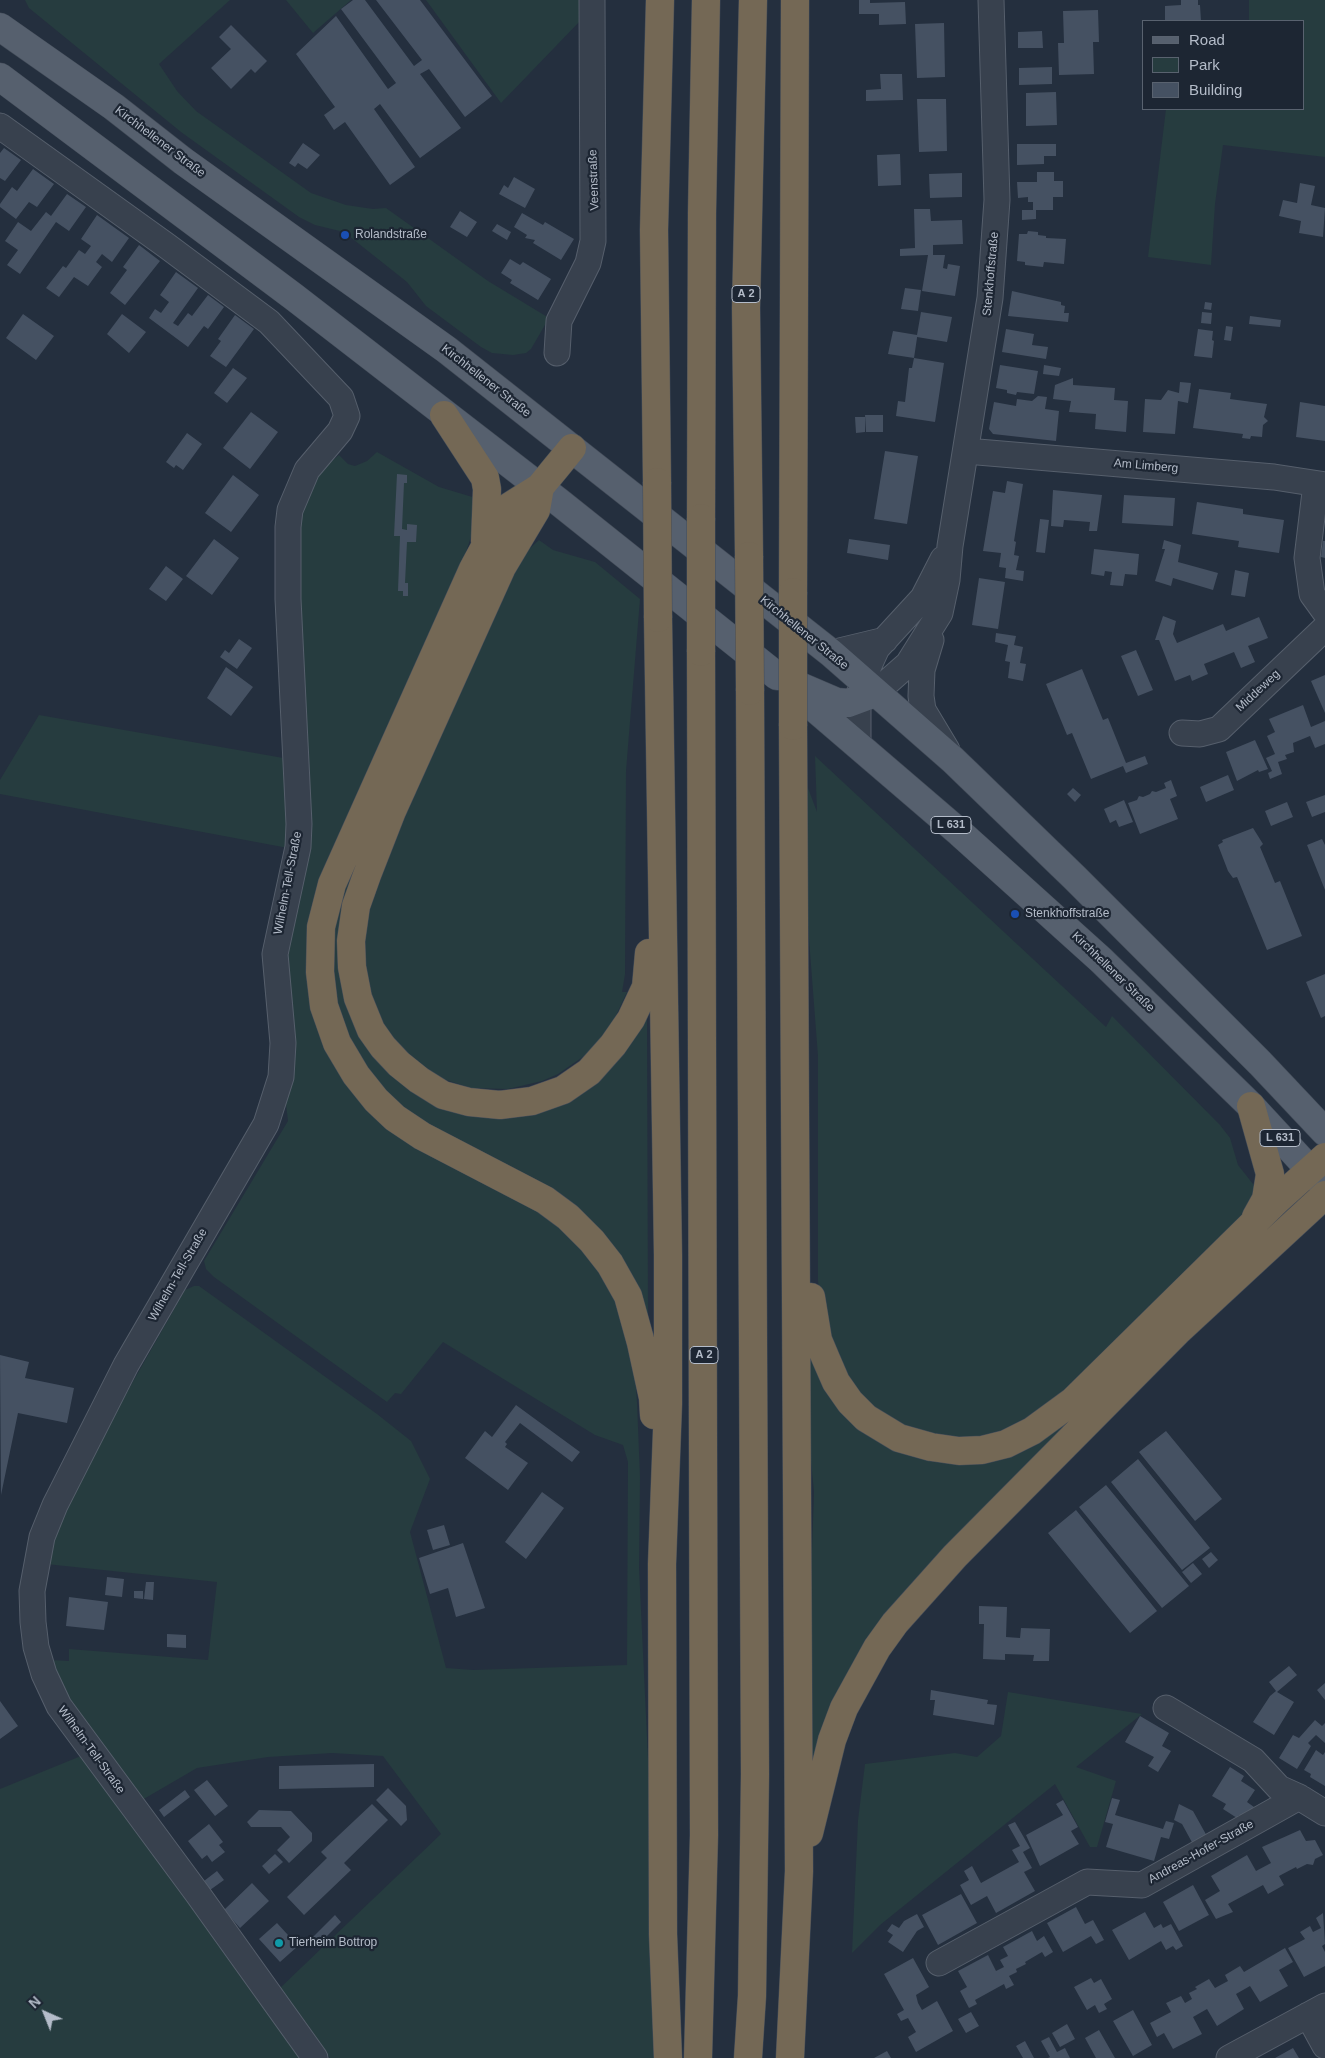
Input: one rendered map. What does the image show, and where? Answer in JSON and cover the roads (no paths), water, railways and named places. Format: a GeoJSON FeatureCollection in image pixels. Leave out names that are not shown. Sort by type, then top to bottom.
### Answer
{"type":"FeatureCollection","features":[{"type":"Feature","properties":{"kind":"highway"},"geometry":{"type":"LineString","coordinates":[[660,0],[654,230],[668,1255],[668,1404],[662,1564],[663,1934],[668,2058]]}},
{"type":"Feature","properties":{"kind":"highway","name":"A 2"},"geometry":{"type":"LineString","coordinates":[[698,2058],[704,1835],[701,518],[702,213],[706,0]]}},
{"type":"Feature","properties":{"kind":"highway","name":"A 2"},"geometry":{"type":"LineString","coordinates":[[748,2058],[752,1996],[755,1774],[750,691],[746,308],[753,0]]}},
{"type":"Feature","properties":{"kind":"highway"},"geometry":{"type":"LineString","coordinates":[[790,2058],[799,1871],[797,1171],[793,726],[796,0]]}},
{"type":"Feature","properties":{"kind":"highway"},"geometry":{"type":"LineString","coordinates":[[444,415],[485,478],[487,489],[485,547]]}},
{"type":"Feature","properties":{"kind":"highway"},"geometry":{"type":"LineString","coordinates":[[572,448],[540,487],[510,506],[501,517],[485,547],[391,749],[329,893],[321,927],[320,972],[324,1006],[337,1043],[356,1075],[376,1100],[395,1118],[422,1136],[545,1200],[568,1217],[592,1241],[610,1264],[628,1296],[653,1398],[662,1564]]}},
{"type":"Feature","properties":{"kind":"highway"},"geometry":{"type":"LineString","coordinates":[[540,487],[536,510],[493,586],[392,811],[356,906],[351,941],[352,967],[358,998],[372,1030],[382,1047],[419,1080],[443,1095],[469,1102],[500,1105],[532,1101],[563,1090],[589,1072],[613,1046],[631,1019],[646,987],[661,810]]}},
{"type":"Feature","properties":{"kind":"highway"},"geometry":{"type":"LineString","coordinates":[[1250,1106],[1270,1174],[1266,1199],[1252,1224]]}},
{"type":"Feature","properties":{"kind":"highway"},"geometry":{"type":"LineString","coordinates":[[797,1171],[810,1201],[811,1296],[814,1322],[818,1340],[836,1382],[860,1413],[883,1430],[915,1443],[959,1451],[982,1450],[1006,1444],[1053,1417],[1094,1382],[1252,1224],[1320,1171]]}},
{"type":"Feature","properties":{"kind":"highway"},"geometry":{"type":"LineString","coordinates":[[799,1871],[832,1740],[844,1708],[872,1655],[895,1623],[955,1556],[1179,1330],[1325,1195]]}},
{"type":"Feature","properties":{"kind":"main road","name":"Kirchhellener Straße"},"geometry":{"type":"LineString","coordinates":[[0,27],[114,107],[183,161],[446,350],[831,653],[865,692],[953,760],[1252,1054],[1325,1132]]}},
{"type":"Feature","properties":{"kind":"main road","name":"Kirchhellener Straße"},"geometry":{"type":"LineString","coordinates":[[0,77],[286,292],[540,487],[791,685],[1081,941],[1250,1106],[1320,1171]]}},
{"type":"Feature","properties":{"kind":"main road","name":"Kirchhellener Straße"},"geometry":{"type":"LineString","coordinates":[[791,685],[837,702],[848,703],[865,692]]}},
{"type":"Feature","properties":{"kind":"street","name":"Veenstraße"},"geometry":{"type":"LineString","coordinates":[[557,353],[559,321],[588,263],[593,241],[592,0]]}},
{"type":"Feature","properties":{"kind":"street","name":"Stenkhoffstraße"},"geometry":{"type":"LineString","coordinates":[[865,692],[908,664],[940,613],[947,580],[950,546],[990,298],[997,200],[991,0]]}},
{"type":"Feature","properties":{"kind":"street","name":"Wilhelm-Tell-Straße"},"geometry":{"type":"LineString","coordinates":[[0,126],[168,246],[269,322],[341,398],[347,416],[340,431],[307,470],[290,510],[288,527],[288,599],[299,824],[296,857],[275,954],[283,1051],[281,1077],[266,1124],[126,1365],[56,1505],[42,1537],[32,1591],[36,1647],[44,1674],[59,1706],[214,1916],[315,2058]]}},
{"type":"Feature","properties":{"kind":"street","name":"Am Limberg"},"geometry":{"type":"LineString","coordinates":[[966,451],[1274,477],[1321,484]]}},
{"type":"Feature","properties":{"kind":"street"},"geometry":{"type":"LineString","coordinates":[[1321,484],[1307,558],[1312,594],[1325,612]]}},
{"type":"Feature","properties":{"kind":"street","name":"Stenkhoffstraße"},"geometry":{"type":"LineString","coordinates":[[858,744],[865,692],[877,648],[923,598],[950,546]]}},
{"type":"Feature","properties":{"kind":"street","name":"Kirchhellener Straße"},"geometry":{"type":"LineString","coordinates":[[940,613],[922,670],[921,696],[923,710],[953,760]]}},
{"type":"Feature","properties":{"kind":"street","name":"Middeweg"},"geometry":{"type":"LineString","coordinates":[[1182,732],[1200,734],[1219,729],[1325,628]]}},
{"type":"Feature","properties":{"kind":"street"},"geometry":{"type":"LineString","coordinates":[[831,653],[885,640]]}},
{"type":"Feature","properties":{"kind":"street"},"geometry":{"type":"LineString","coordinates":[[1166,1708],[1253,1760],[1279,1788],[1299,1797],[1325,1814]]}},
{"type":"Feature","properties":{"kind":"street","name":"Andreas-Hofer-Straße"},"geometry":{"type":"LineString","coordinates":[[939,1963],[1087,1882],[1142,1885],[1299,1797]]}},
{"type":"Feature","properties":{"kind":"street"},"geometry":{"type":"LineString","coordinates":[[1229,2058],[1317,2010],[1325,2046]]}},
{"type":"Feature","properties":{"kind":"place","name":"Rolandstraße"},"geometry":{"type":"Point","coordinates":[345,235]}},
{"type":"Feature","properties":{"kind":"place","name":"Stenkhoffstraße"},"geometry":{"type":"Point","coordinates":[1015,914]}},
{"type":"Feature","properties":{"kind":"place","name":"Tierheim Bottrop"},"geometry":{"type":"Point","coordinates":[279,1943]}}]}
